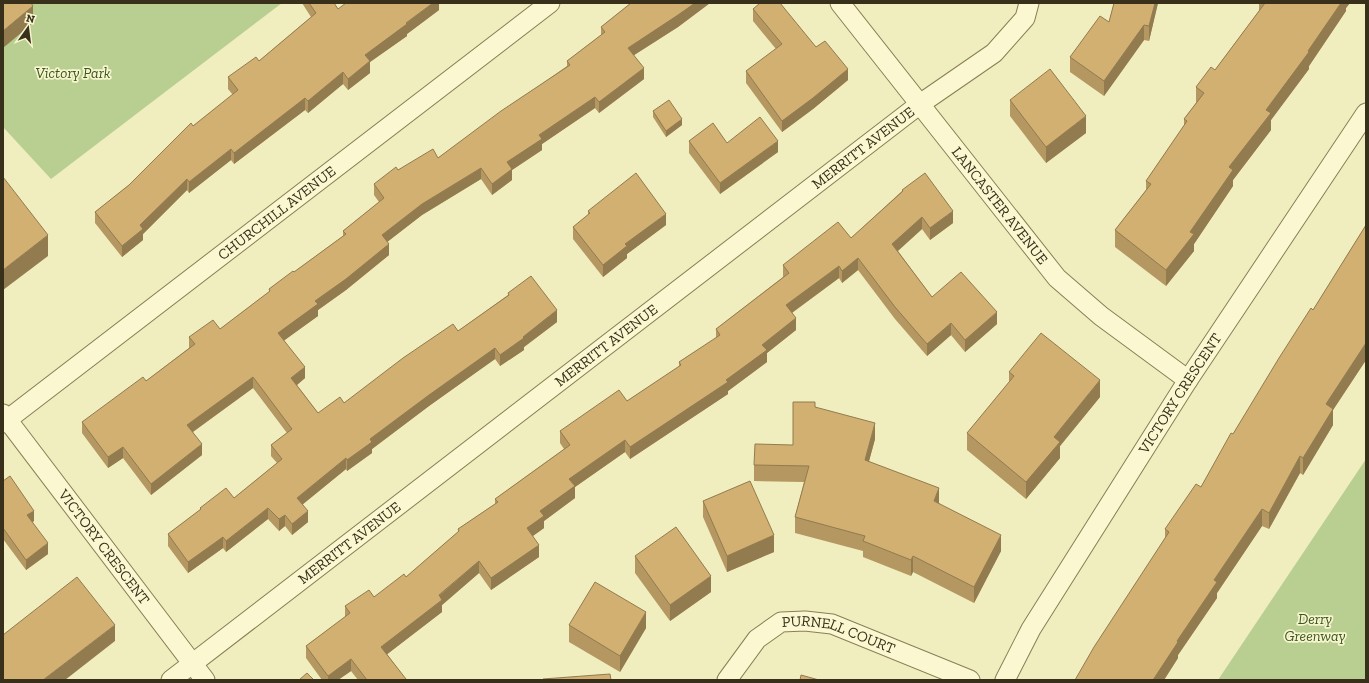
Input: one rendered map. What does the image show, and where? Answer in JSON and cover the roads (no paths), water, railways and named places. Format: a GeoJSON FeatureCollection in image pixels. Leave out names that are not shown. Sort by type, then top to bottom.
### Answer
{"type":"FeatureCollection","features":[{"type":"Feature","properties":{"kind":"street","name":"CHURCHILL AVENUE"},"geometry":{"type":"LineString","coordinates":[[5,419],[550,3]]}},
{"type":"Feature","properties":{"kind":"street","name":"LANCASTER AVENUE"},"geometry":{"type":"LineString","coordinates":[[840,3],[1057,278],[1101,316],[1188,380]]}},
{"type":"Feature","properties":{"kind":"street","name":"MERRITT AVENUE"},"geometry":{"type":"LineString","coordinates":[[171,680],[920,104],[994,54],[1025,18],[1029,3]]}},
{"type":"Feature","properties":{"kind":"street","name":"VICTORY CRESCENT"},"geometry":{"type":"LineString","coordinates":[[1005,680],[1031,629],[1188,380],[1366,113]]}},
{"type":"Feature","properties":{"kind":"street","name":"VICTORY CRESCENT"},"geometry":{"type":"LineString","coordinates":[[5,419],[205,680]]}},
{"type":"Feature","properties":{"kind":"street","name":"PURNELL COURT"},"geometry":{"type":"LineString","coordinates":[[727,680],[757,639],[781,622],[805,620],[832,624],[970,680]]}},
{"type":"Feature","properties":{"kind":"park label","name":"Victory Park"},"geometry":{"type":"Point","coordinates":[73,73]}},
{"type":"Feature","properties":{"kind":"park label","name":"Derry Greenway"},"geometry":{"type":"Point","coordinates":[1315,628]}}]}
